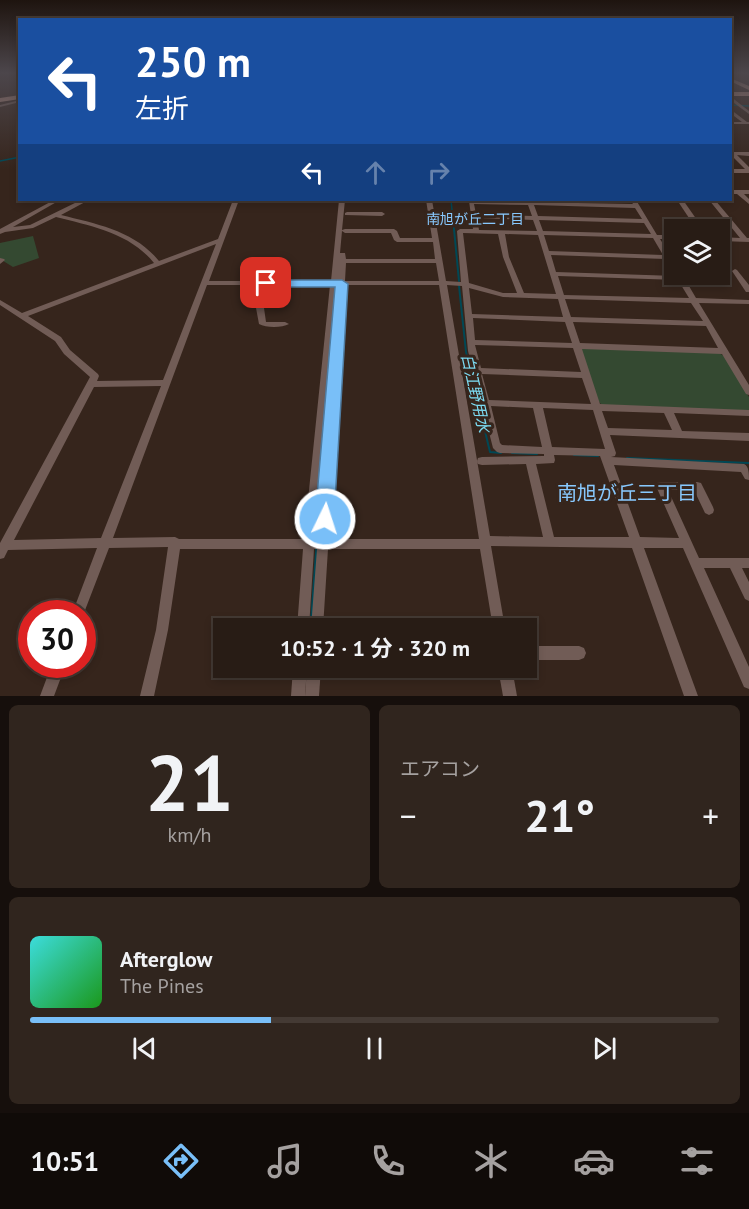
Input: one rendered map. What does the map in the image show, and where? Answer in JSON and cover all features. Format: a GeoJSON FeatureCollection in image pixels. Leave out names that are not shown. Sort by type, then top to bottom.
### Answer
{"type":"FeatureCollection","features":[{"type":"Feature","properties":{"kind":"street"},"geometry":{"type":"LineString","coordinates":[[732,105],[749,105]]}},
{"type":"Feature","properties":{"kind":"street"},"geometry":{"type":"LineString","coordinates":[[740,105],[749,113]]}},
{"type":"Feature","properties":{"kind":"street"},"geometry":{"type":"LineString","coordinates":[[732,112],[745,123],[749,130]]}},
{"type":"Feature","properties":{"kind":"street"},"geometry":{"type":"LineString","coordinates":[[732,152],[749,154]]}},
{"type":"Feature","properties":{"kind":"street"},"geometry":{"type":"LineString","coordinates":[[732,153],[749,170]]}},
{"type":"Feature","properties":{"kind":"street"},"geometry":{"type":"LineString","coordinates":[[732,171],[749,170]]}},
{"type":"Feature","properties":{"kind":"street"},"geometry":{"type":"LineString","coordinates":[[732,185],[749,202]]}},
{"type":"Feature","properties":{"kind":"street"},"geometry":{"type":"LineString","coordinates":[[732,192],[749,192]]}},
{"type":"Feature","properties":{"kind":"street"},"geometry":{"type":"LineString","coordinates":[[3,231],[55,201]]}},
{"type":"Feature","properties":{"kind":"street"},"geometry":{"type":"LineString","coordinates":[[3,231],[31,227],[83,201]]}},
{"type":"Feature","properties":{"kind":"street"},"geometry":{"type":"LineString","coordinates":[[83,600],[236,201]]}},
{"type":"Feature","properties":{"kind":"street"},"geometry":{"type":"LineString","coordinates":[[317,618],[316,543],[338,284],[342,201]]}},
{"type":"Feature","properties":{"kind":"street"},"geometry":{"type":"LineString","coordinates":[[305,618],[316,543],[338,284],[343,261],[348,201]]}},
{"type":"Feature","properties":{"kind":"street"},"geometry":{"type":"LineString","coordinates":[[429,201],[497,618]]}},
{"type":"Feature","properties":{"kind":"street"},"geometry":{"type":"LineString","coordinates":[[681,201],[693,219]]}},
{"type":"Feature","properties":{"kind":"street"},"geometry":{"type":"LineString","coordinates":[[713,201],[747,240]]}},
{"type":"Feature","properties":{"kind":"street"},"geometry":{"type":"LineString","coordinates":[[476,231],[471,202],[635,203],[664,250]]}},
{"type":"Feature","properties":{"kind":"street"},"geometry":{"type":"LineString","coordinates":[[531,204],[605,431],[611,453],[605,457]]}},
{"type":"Feature","properties":{"kind":"street"},"geometry":{"type":"LineString","coordinates":[[347,214],[382,214]]}},
{"type":"Feature","properties":{"kind":"street"},"geometry":{"type":"LineString","coordinates":[[55,215],[129,240],[148,252],[157,263]]}},
{"type":"Feature","properties":{"kind":"street"},"geometry":{"type":"LineString","coordinates":[[473,216],[646,221]]}},
{"type":"Feature","properties":{"kind":"street"},"geometry":{"type":"LineString","coordinates":[[345,231],[394,231],[397,240],[436,240]]}},
{"type":"Feature","properties":{"kind":"street"},"geometry":{"type":"LineString","coordinates":[[664,237],[460,231],[471,342],[496,445],[500,449],[548,455],[744,468],[749,476]]}},
{"type":"Feature","properties":{"kind":"street"},"geometry":{"type":"LineString","coordinates":[[501,232],[507,257],[521,295]]}},
{"type":"Feature","properties":{"kind":"street"},"geometry":{"type":"LineString","coordinates":[[730,239],[747,240]]}},
{"type":"Feature","properties":{"kind":"street"},"geometry":{"type":"LineString","coordinates":[[21,316],[221,240]]}},
{"type":"Feature","properties":{"kind":"street"},"geometry":{"type":"LineString","coordinates":[[547,253],[664,257]]}},
{"type":"Feature","properties":{"kind":"street"},"geometry":{"type":"LineString","coordinates":[[343,261],[439,261]]}},
{"type":"Feature","properties":{"kind":"street"},"geometry":{"type":"LineString","coordinates":[[735,271],[749,290]]}},
{"type":"Feature","properties":{"kind":"street"},"geometry":{"type":"LineString","coordinates":[[554,274],[664,276]]}},
{"type":"Feature","properties":{"kind":"street"},"geometry":{"type":"LineString","coordinates":[[204,283],[441,283],[465,284],[503,295],[749,302]]}},
{"type":"Feature","properties":{"kind":"street"},"geometry":{"type":"LineString","coordinates":[[266,283],[260,308],[263,324],[285,324]]}},
{"type":"Feature","properties":{"kind":"street"},"geometry":{"type":"LineString","coordinates":[[685,285],[749,392]]}},
{"type":"Feature","properties":{"kind":"street"},"geometry":{"type":"LineString","coordinates":[[0,302],[58,339],[67,352],[95,376],[3,549]]}},
{"type":"Feature","properties":{"kind":"street"},"geometry":{"type":"LineString","coordinates":[[468,316],[709,324]]}},
{"type":"Feature","properties":{"kind":"street"},"geometry":{"type":"LineString","coordinates":[[471,342],[724,351]]}},
{"type":"Feature","properties":{"kind":"street"},"geometry":{"type":"LineString","coordinates":[[477,371],[585,375]]}},
{"type":"Feature","properties":{"kind":"street"},"geometry":{"type":"LineString","coordinates":[[92,384],[167,382]]}},
{"type":"Feature","properties":{"kind":"street"},"geometry":{"type":"LineString","coordinates":[[485,403],[749,413]]}},
{"type":"Feature","properties":{"kind":"street"},"geometry":{"type":"LineString","coordinates":[[537,404],[548,455]]}},
{"type":"Feature","properties":{"kind":"street"},"geometry":{"type":"LineString","coordinates":[[668,411],[679,435]]}},
{"type":"Feature","properties":{"kind":"street"},"geometry":{"type":"LineString","coordinates":[[605,431],[749,438]]}},
{"type":"Feature","properties":{"kind":"street"},"geometry":{"type":"LineString","coordinates":[[482,461],[530,460],[548,455]]}},
{"type":"Feature","properties":{"kind":"street"},"geometry":{"type":"LineString","coordinates":[[605,457],[691,696]]}},
{"type":"Feature","properties":{"kind":"street"},"geometry":{"type":"LineString","coordinates":[[530,460],[550,542]]}},
{"type":"Feature","properties":{"kind":"street"},"geometry":{"type":"LineString","coordinates":[[709,510],[697,486],[662,486],[749,682]]}},
{"type":"Feature","properties":{"kind":"street"},"geometry":{"type":"LineString","coordinates":[[3,549],[105,543],[687,543]]}},
{"type":"Feature","properties":{"kind":"street"},"geometry":{"type":"LineString","coordinates":[[147,696],[162,630],[175,544]]}},
{"type":"Feature","properties":{"kind":"street"},"geometry":{"type":"LineString","coordinates":[[696,563],[749,563]]}},
{"type":"Feature","properties":{"kind":"street"},"geometry":{"type":"LineString","coordinates":[[733,563],[749,595]]}},
{"type":"Feature","properties":{"kind":"street"},"geometry":{"type":"LineString","coordinates":[[537,653],[579,652]]}},
{"type":"Feature","properties":{"kind":"street"},"geometry":{"type":"LineString","coordinates":[[47,696],[54,678]]}},
{"type":"Feature","properties":{"kind":"street"},"geometry":{"type":"LineString","coordinates":[[298,696],[299,678]]}},
{"type":"Feature","properties":{"kind":"street"},"geometry":{"type":"LineString","coordinates":[[312,696],[313,678]]}},
{"type":"Feature","properties":{"kind":"street"},"geometry":{"type":"LineString","coordinates":[[507,678],[510,696]]}},
{"type":"Feature","properties":{"kind":"green space"},"geometry":{"type":"Polygon","coordinates":[[[33,236],[39,258],[13,267],[0,259],[0,243],[33,236]]]}},
{"type":"Feature","properties":{"kind":"green space"},"geometry":{"type":"Polygon","coordinates":[[[583,348],[719,353],[724,356],[749,397],[749,411],[602,405],[598,401],[581,350],[583,348]]]}},
{"type":"Feature","properties":{"kind":"waterway","name":"白江野用水"},"geometry":{"type":"LineString","coordinates":[[732,105],[749,106]]}},
{"type":"Feature","properties":{"kind":"waterway"},"geometry":{"type":"LineString","coordinates":[[0,161],[18,157]]}},
{"type":"Feature","properties":{"kind":"waterway","name":"白江野用水"},"geometry":{"type":"LineString","coordinates":[[451,201],[454,231]]}},
{"type":"Feature","properties":{"kind":"waterway","name":"白江野用水"},"geometry":{"type":"LineString","coordinates":[[454,229],[459,281]]}},
{"type":"Feature","properties":{"kind":"waterway","name":"白江野用水"},"geometry":{"type":"LineString","coordinates":[[459,286],[466,352],[490,452],[501,453]]}},
{"type":"Feature","properties":{"kind":"waterway"},"geometry":{"type":"LineString","coordinates":[[320,499],[335,316]]}},
{"type":"Feature","properties":{"kind":"waterway","name":"白江野用水"},"geometry":{"type":"LineString","coordinates":[[512,453],[537,454]]}},
{"type":"Feature","properties":{"kind":"waterway","name":"白江野用水"},"geometry":{"type":"LineString","coordinates":[[574,455],[598,456]]}},
{"type":"Feature","properties":{"kind":"waterway","name":"白江野用水"},"geometry":{"type":"LineString","coordinates":[[627,458],[749,463]]}},
{"type":"Feature","properties":{"kind":"waterway"},"geometry":{"type":"LineString","coordinates":[[317,541],[320,498]]}},
{"type":"Feature","properties":{"kind":"waterway"},"geometry":{"type":"LineString","coordinates":[[312,618],[317,546]]}},
{"type":"Feature","properties":{"kind":"district","name":"南旭が丘二丁目"},"geometry":{"type":"Point","coordinates":[475,219]}},
{"type":"Feature","properties":{"kind":"district","name":"南旭が丘三丁目"},"geometry":{"type":"Point","coordinates":[627,493]}},
{"type":"Feature","properties":{"kind":"route"},"geometry":{"type":"LineString","coordinates":[[266,283],[342,284],[325,519]]}}]}
